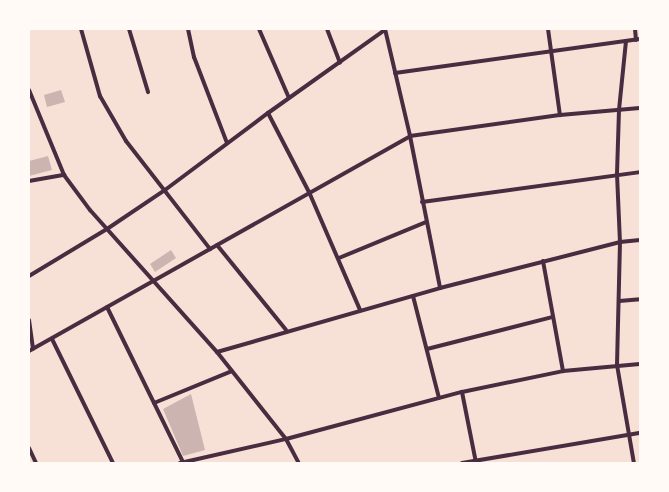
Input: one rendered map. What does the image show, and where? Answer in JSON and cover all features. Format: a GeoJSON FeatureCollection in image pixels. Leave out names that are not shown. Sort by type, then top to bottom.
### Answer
{"type":"FeatureCollection","features":[{"type":"Feature","properties":{"kind":"street"},"geometry":{"type":"LineString","coordinates":[[81,29],[100,96],[126,141],[210,248]]}},
{"type":"Feature","properties":{"kind":"street"},"geometry":{"type":"LineString","coordinates":[[129,29],[148,92]]}},
{"type":"Feature","properties":{"kind":"street"},"geometry":{"type":"LineString","coordinates":[[188,29],[194,57],[227,144]]}},
{"type":"Feature","properties":{"kind":"street"},"geometry":{"type":"LineString","coordinates":[[259,29],[289,98]]}},
{"type":"Feature","properties":{"kind":"street"},"geometry":{"type":"LineString","coordinates":[[328,29],[340,63]]}},
{"type":"Feature","properties":{"kind":"street"},"geometry":{"type":"LineString","coordinates":[[548,29],[553,52],[560,114]]}},
{"type":"Feature","properties":{"kind":"street"},"geometry":{"type":"LineString","coordinates":[[395,73],[638,39],[635,29]]}},
{"type":"Feature","properties":{"kind":"street"},"geometry":{"type":"LineString","coordinates":[[29,276],[107,230],[385,30],[410,136],[440,288]]}},
{"type":"Feature","properties":{"kind":"street"},"geometry":{"type":"LineString","coordinates":[[626,41],[618,110],[617,174],[620,242],[620,301],[617,365],[634,463]]}},
{"type":"Feature","properties":{"kind":"street"},"geometry":{"type":"LineString","coordinates":[[29,90],[64,175],[107,230],[217,352],[286,439],[299,463]]}},
{"type":"Feature","properties":{"kind":"street"},"geometry":{"type":"LineString","coordinates":[[29,109],[35,107]]}},
{"type":"Feature","properties":{"kind":"street"},"geometry":{"type":"LineString","coordinates":[[29,320],[31,350],[410,136],[560,114],[640,108]]}},
{"type":"Feature","properties":{"kind":"street"},"geometry":{"type":"LineString","coordinates":[[268,113],[309,192],[339,258],[360,310]]}},
{"type":"Feature","properties":{"kind":"street"},"geometry":{"type":"LineString","coordinates":[[422,202],[640,172]]}},
{"type":"Feature","properties":{"kind":"street"},"geometry":{"type":"LineString","coordinates":[[29,181],[64,175]]}},
{"type":"Feature","properties":{"kind":"street"},"geometry":{"type":"LineString","coordinates":[[339,258],[426,222]]}},
{"type":"Feature","properties":{"kind":"street"},"geometry":{"type":"LineString","coordinates":[[217,352],[286,330],[440,288],[620,242],[640,240]]}},
{"type":"Feature","properties":{"kind":"street"},"geometry":{"type":"LineString","coordinates":[[217,245],[286,330]]}},
{"type":"Feature","properties":{"kind":"street"},"geometry":{"type":"LineString","coordinates":[[543,261],[563,371]]}},
{"type":"Feature","properties":{"kind":"street"},"geometry":{"type":"LineString","coordinates":[[413,296],[439,398]]}},
{"type":"Feature","properties":{"kind":"street"},"geometry":{"type":"LineString","coordinates":[[620,301],[640,299]]}},
{"type":"Feature","properties":{"kind":"street"},"geometry":{"type":"LineString","coordinates":[[107,307],[182,463],[286,439],[462,392],[563,371],[640,364]]}},
{"type":"Feature","properties":{"kind":"street"},"geometry":{"type":"LineString","coordinates":[[427,349],[553,317]]}},
{"type":"Feature","properties":{"kind":"street"},"geometry":{"type":"LineString","coordinates":[[52,339],[113,463]]}},
{"type":"Feature","properties":{"kind":"street"},"geometry":{"type":"LineString","coordinates":[[154,403],[232,371]]}},
{"type":"Feature","properties":{"kind":"street"},"geometry":{"type":"LineString","coordinates":[[462,392],[475,461]]}},
{"type":"Feature","properties":{"kind":"street"},"geometry":{"type":"LineString","coordinates":[[462,463],[640,433]]}},
{"type":"Feature","properties":{"kind":"street"},"geometry":{"type":"LineString","coordinates":[[29,448],[36,463]]}},
{"type":"Feature","properties":{"kind":"building"},"geometry":{"type":"Polygon","coordinates":[[[61,90],[65,102],[47,107],[44,95],[61,90]]]}},
{"type":"Feature","properties":{"kind":"building"},"geometry":{"type":"Polygon","coordinates":[[[48,156],[52,170],[29,176],[29,161],[48,156]]]}},
{"type":"Feature","properties":{"kind":"building"},"geometry":{"type":"Polygon","coordinates":[[[171,250],[176,258],[155,272],[150,264],[171,250]]]}},
{"type":"Feature","properties":{"kind":"building"},"geometry":{"type":"Polygon","coordinates":[[[191,394],[205,450],[183,456],[163,409],[191,394]]]}}]}
